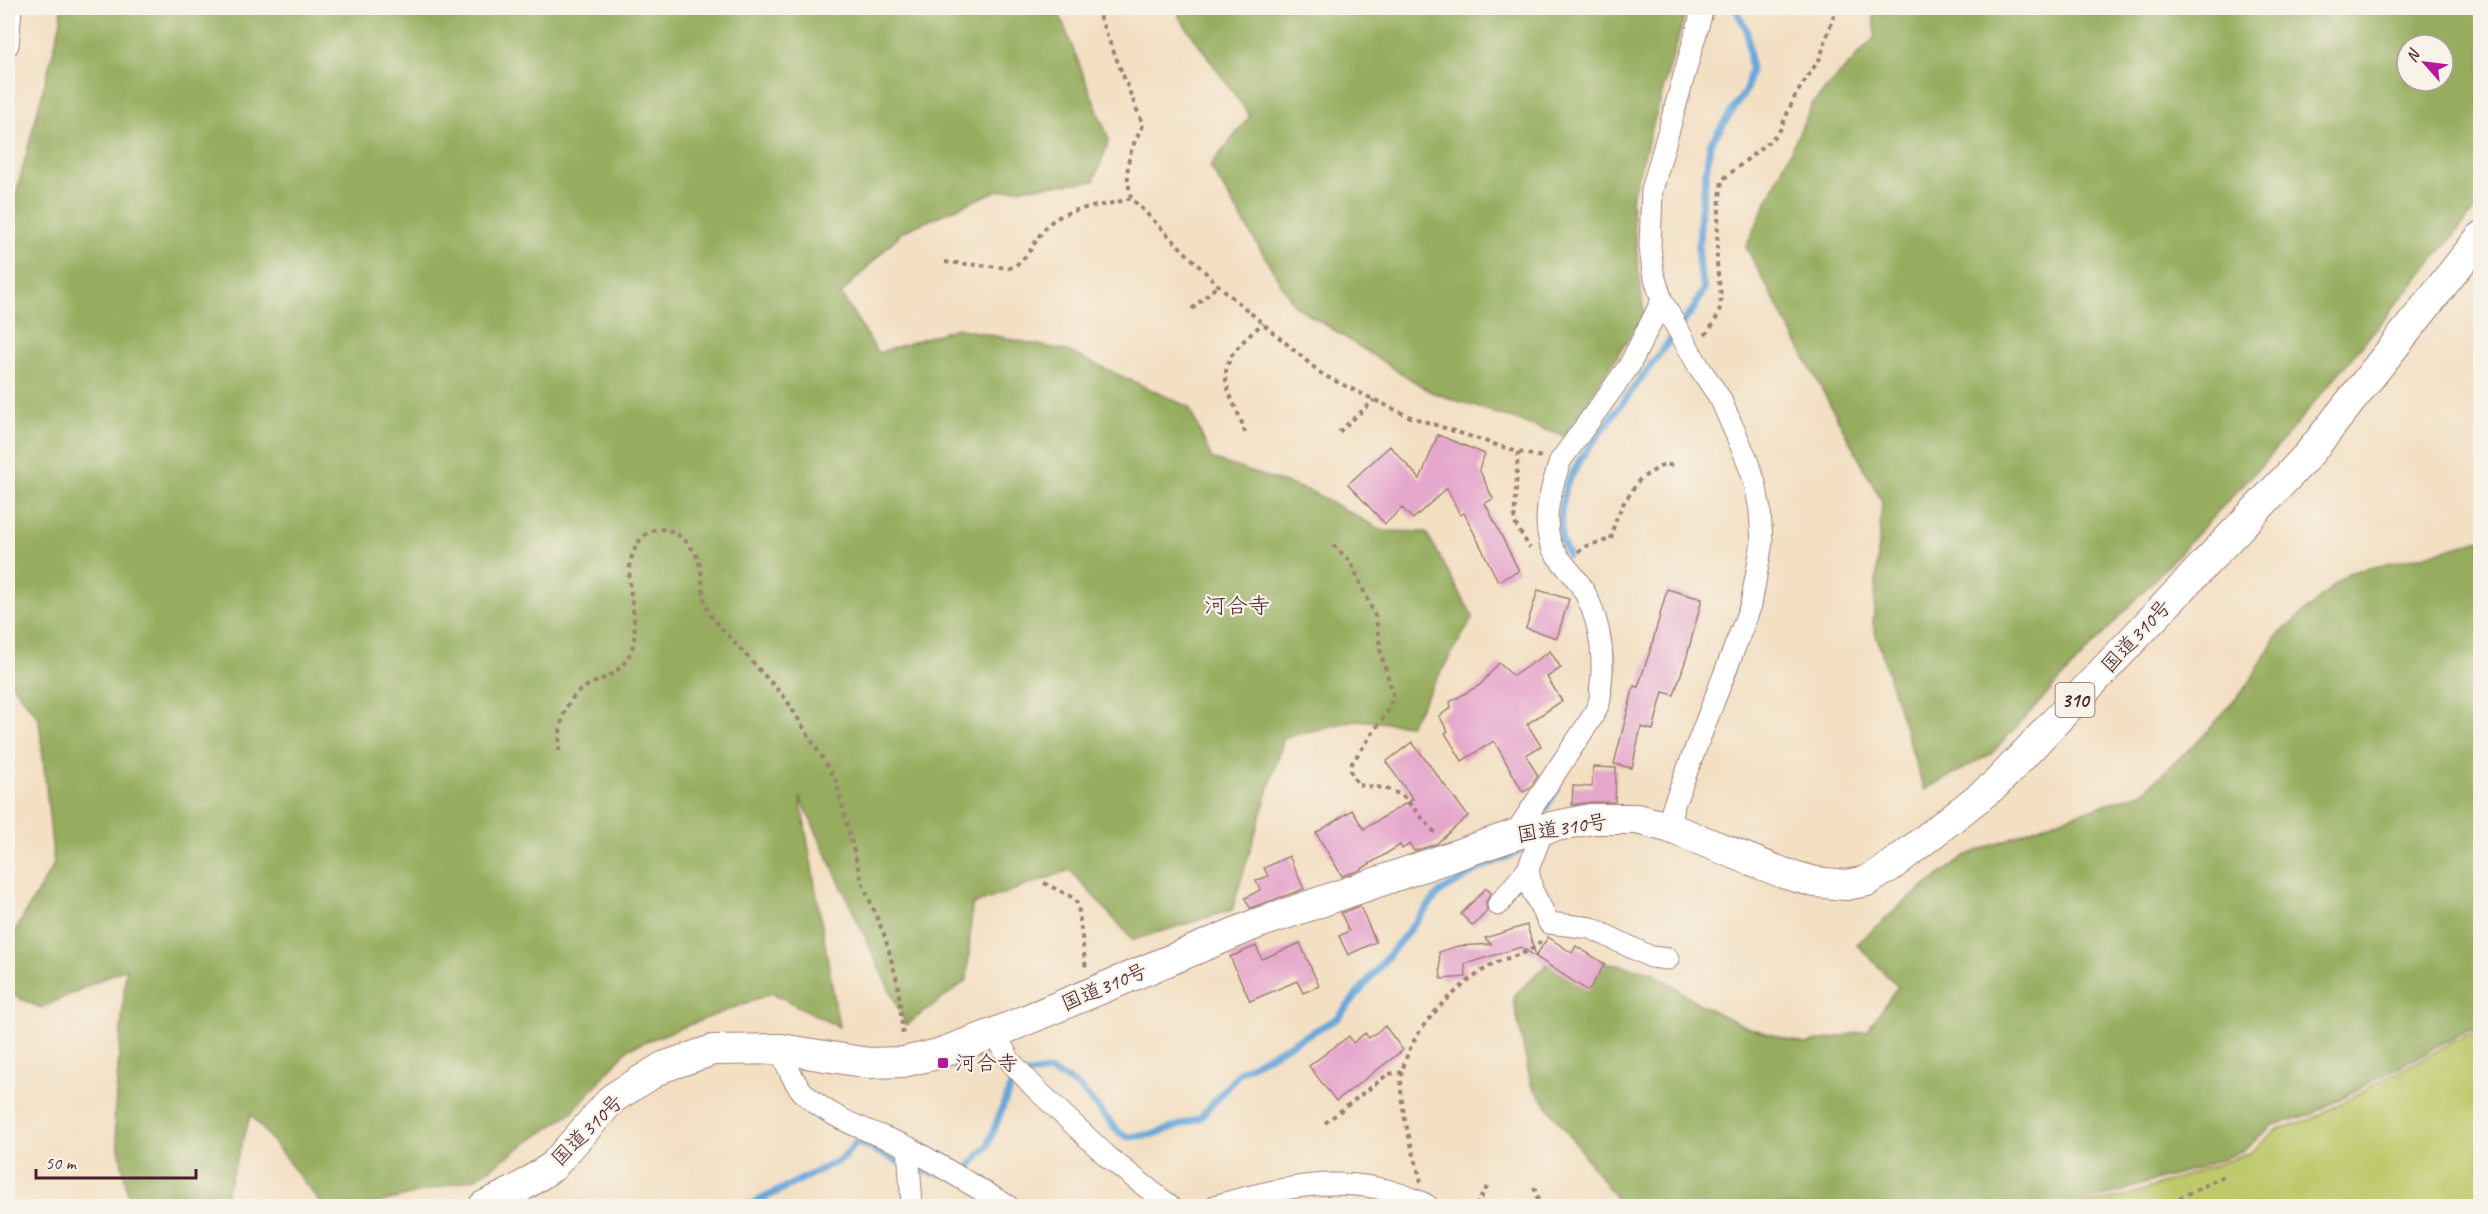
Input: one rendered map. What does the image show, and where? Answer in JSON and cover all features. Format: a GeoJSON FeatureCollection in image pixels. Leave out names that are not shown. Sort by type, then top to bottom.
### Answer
{"type":"FeatureCollection","features":[{"type":"Feature","properties":{"kind":"highway","name":"国道310号"},"geometry":{"type":"LineString","coordinates":[[484,1206],[515,1191],[552,1167],[613,1098],[663,1066],[713,1050],[781,1049],[869,1063],[903,1062],[938,1054],[995,1033],[1256,924],[1529,831],[1591,819],[1637,819],[1668,827],[1783,873],[1815,882],[1846,885],[1868,881],[1892,866],[1996,784],[2308,455],[2481,238]]}},
{"type":"Feature","properties":{"kind":"street"},"geometry":{"type":"LineString","coordinates":[[8,45],[11,8]]}},
{"type":"Feature","properties":{"kind":"street"},"geometry":{"type":"LineString","coordinates":[[1668,827],[1673,807],[1751,605],[1762,542],[1756,492],[1745,455],[1720,398],[1665,307],[1653,272],[1650,247],[1652,190],[1703,8]]}},
{"type":"Feature","properties":{"kind":"street"},"geometry":{"type":"LineString","coordinates":[[1665,307],[1629,366],[1560,461],[1547,509],[1551,542],[1567,555],[1592,605],[1601,647],[1603,671],[1600,702],[1529,831],[1528,869],[1532,891],[1549,923],[1591,928],[1652,957],[1668,959]]}},
{"type":"Feature","properties":{"kind":"street"},"geometry":{"type":"LineString","coordinates":[[1498,905],[1528,869]]}},
{"type":"Feature","properties":{"kind":"street"},"geometry":{"type":"LineString","coordinates":[[995,1033],[1010,1061],[1035,1088],[1108,1157],[1172,1205]]}},
{"type":"Feature","properties":{"kind":"street"},"geometry":{"type":"LineString","coordinates":[[781,1049],[784,1060],[803,1093],[837,1117],[940,1166],[1008,1206]]}},
{"type":"Feature","properties":{"kind":"street"},"geometry":{"type":"LineString","coordinates":[[907,1149],[912,1206]]}},
{"type":"Feature","properties":{"kind":"street"},"geometry":{"type":"LineString","coordinates":[[1215,1206],[1257,1194],[1317,1184],[1358,1184],[1390,1191],[1426,1205]]}},
{"type":"Feature","properties":{"kind":"street"},"geometry":{"type":"LineString","coordinates":[[1142,1206],[1172,1205]]}},
{"type":"Feature","properties":{"kind":"path"},"geometry":{"type":"LineString","coordinates":[[1096,8],[1143,125],[1128,153],[1126,168],[1131,198],[1218,285],[1312,367],[1374,400],[1408,416],[1518,452],[1560,461]]}},
{"type":"Feature","properties":{"kind":"path"},"geometry":{"type":"LineString","coordinates":[[1689,349],[1712,327],[1722,301],[1717,250],[1722,180],[1780,130],[1795,96],[1820,58],[1836,8]]}},
{"type":"Feature","properties":{"kind":"path"},"geometry":{"type":"LineString","coordinates":[[945,262],[1010,268],[1020,264],[1043,230],[1064,213],[1131,198]]}},
{"type":"Feature","properties":{"kind":"path"},"geometry":{"type":"LineString","coordinates":[[1192,309],[1218,285]]}},
{"type":"Feature","properties":{"kind":"path"},"geometry":{"type":"LineString","coordinates":[[1245,433],[1226,379],[1228,364],[1236,348],[1263,323]]}},
{"type":"Feature","properties":{"kind":"path"},"geometry":{"type":"LineString","coordinates":[[1339,432],[1374,400]]}},
{"type":"Feature","properties":{"kind":"path"},"geometry":{"type":"LineString","coordinates":[[1518,452],[1514,522],[1523,540],[1536,555],[1546,558],[1567,555],[1586,546],[1611,539],[1614,524],[1623,504],[1640,479],[1663,465],[1675,465]]}},
{"type":"Feature","properties":{"kind":"path"},"geometry":{"type":"LineString","coordinates":[[559,751],[562,721],[576,694],[621,669],[632,650],[632,556],[649,530],[663,528],[674,532],[693,550],[703,576],[705,603],[713,619],[786,699],[835,779],[862,882],[885,937],[898,984],[904,1047],[903,1062]]}},
{"type":"Feature","properties":{"kind":"path"},"geometry":{"type":"LineString","coordinates":[[1333,545],[1350,561],[1376,618],[1381,654],[1393,694],[1390,708],[1352,764],[1354,780],[1363,786],[1384,788],[1401,795],[1454,855]]}},
{"type":"Feature","properties":{"kind":"path"},"geometry":{"type":"LineString","coordinates":[[1044,883],[1074,898],[1078,905],[1089,994]]}},
{"type":"Feature","properties":{"kind":"path"},"geometry":{"type":"LineString","coordinates":[[1426,1205],[1401,1088],[1403,1072],[1410,1051],[1446,998],[1493,964],[1537,946],[1544,938],[1549,923]]}},
{"type":"Feature","properties":{"kind":"path"},"geometry":{"type":"LineString","coordinates":[[1324,1123],[1388,1074],[1403,1072]]}},
{"type":"Feature","properties":{"kind":"path"},"geometry":{"type":"LineString","coordinates":[[2163,1206],[2224,1176]]}},
{"type":"Feature","properties":{"kind":"path"},"geometry":{"type":"LineString","coordinates":[[1476,1206],[1487,1187]]}},
{"type":"Feature","properties":{"kind":"path"},"geometry":{"type":"LineString","coordinates":[[1534,1187],[1540,1206]]}},
{"type":"Feature","properties":{"kind":"green space"},"geometry":{"type":"Polygon","coordinates":[[[61,8],[1057,8],[1109,140],[1094,181],[996,191],[902,232],[841,294],[878,353],[957,328],[1067,351],[1189,407],[1212,459],[1312,492],[1384,531],[1426,532],[1473,617],[1410,725],[1355,720],[1284,738],[1232,910],[1133,940],[1070,870],[972,905],[967,980],[906,1025],[800,797],[839,1027],[772,993],[629,1048],[572,1112],[476,1178],[366,1206],[323,1206],[251,1114],[222,1206],[130,1206],[114,1121],[126,968],[41,1008],[8,993],[8,943],[54,864],[39,719],[8,679],[8,225],[61,21],[61,8]]]}},
{"type":"Feature","properties":{"kind":"green space"},"geometry":{"type":"Polygon","coordinates":[[[1180,8],[1687,8],[1631,200],[1644,315],[1564,436],[1431,392],[1294,305],[1210,166],[1250,116],[1179,17],[1180,8]]]}},
{"type":"Feature","properties":{"kind":"green space"},"geometry":{"type":"Polygon","coordinates":[[[1873,8],[2480,8],[2480,204],[2267,459],[1991,754],[1924,790],[1873,625],[1882,502],[1746,247],[1813,103],[1875,37],[1873,8]]]}},
{"type":"Feature","properties":{"kind":"green space"},"geometry":{"type":"Polygon","coordinates":[[[2480,540],[2480,1034],[2469,1029],[2310,1115],[2273,1125],[2243,1151],[2197,1168],[2071,1206],[1622,1206],[1531,1084],[1513,997],[1548,963],[1589,959],[1652,972],[1703,1006],[1749,1028],[1804,1044],[1867,1031],[1898,987],[1857,944],[1902,904],[1965,856],[2049,823],[2143,792],[2205,734],[2248,685],[2275,638],[2348,573],[2480,540]]]}},
{"type":"Feature","properties":{"kind":"green space"},"geometry":{"type":"Polygon","coordinates":[[[2469,1033],[2480,1038],[2480,1197],[2459,1206],[2079,1206],[2135,1193],[2250,1153],[2277,1129],[2310,1120],[2469,1033]]]}},
{"type":"Feature","properties":{"kind":"building"},"geometry":{"type":"Polygon","coordinates":[[[1438,435],[1485,454],[1479,469],[1493,499],[1485,503],[1519,571],[1498,581],[1464,513],[1460,515],[1447,488],[1413,519],[1402,508],[1385,524],[1348,484],[1390,446],[1420,479],[1438,435]]]}},
{"type":"Feature","properties":{"kind":"building"},"geometry":{"type":"Polygon","coordinates":[[[1667,589],[1702,599],[1687,656],[1674,695],[1663,692],[1653,730],[1641,727],[1632,768],[1614,764],[1634,686],[1638,687],[1667,589]]]}},
{"type":"Feature","properties":{"kind":"building"},"geometry":{"type":"Polygon","coordinates":[[[1538,590],[1569,599],[1557,638],[1526,628],[1538,590]]]}},
{"type":"Feature","properties":{"kind":"building"},"geometry":{"type":"Polygon","coordinates":[[[1550,651],[1561,668],[1547,677],[1562,701],[1527,724],[1541,746],[1526,755],[1538,776],[1529,789],[1523,792],[1494,741],[1462,761],[1445,733],[1448,731],[1439,716],[1451,708],[1450,702],[1480,685],[1499,663],[1513,676],[1550,651]]]}},
{"type":"Feature","properties":{"kind":"building"},"geometry":{"type":"Polygon","coordinates":[[[1412,742],[1468,816],[1436,844],[1414,851],[1410,844],[1402,849],[1400,845],[1358,871],[1342,876],[1316,833],[1352,810],[1364,829],[1413,799],[1386,762],[1412,742]]]}},
{"type":"Feature","properties":{"kind":"building"},"geometry":{"type":"Polygon","coordinates":[[[1593,767],[1616,768],[1615,802],[1572,805],[1573,786],[1592,787],[1593,767]]]}},
{"type":"Feature","properties":{"kind":"building"},"geometry":{"type":"Polygon","coordinates":[[[1289,856],[1304,889],[1250,908],[1245,898],[1260,890],[1256,881],[1268,876],[1264,868],[1289,856]]]}},
{"type":"Feature","properties":{"kind":"building"},"geometry":{"type":"Polygon","coordinates":[[[1486,888],[1491,893],[1486,902],[1487,911],[1473,926],[1461,914],[1486,888]]]}},
{"type":"Feature","properties":{"kind":"building"},"geometry":{"type":"Polygon","coordinates":[[[1360,906],[1376,942],[1348,955],[1339,936],[1349,931],[1341,913],[1360,906]]]}},
{"type":"Feature","properties":{"kind":"building"},"geometry":{"type":"Polygon","coordinates":[[[1527,925],[1536,956],[1548,937],[1572,953],[1576,946],[1605,964],[1588,991],[1521,947],[1465,964],[1466,977],[1441,979],[1439,952],[1458,946],[1491,944],[1485,938],[1527,925]]]}},
{"type":"Feature","properties":{"kind":"building"},"geometry":{"type":"Polygon","coordinates":[[[1300,943],[1319,986],[1303,993],[1297,981],[1250,1001],[1230,957],[1256,946],[1262,959],[1300,943]]]}},
{"type":"Feature","properties":{"kind":"building"},"geometry":{"type":"Polygon","coordinates":[[[1385,1026],[1403,1050],[1336,1101],[1309,1066],[1349,1036],[1353,1043],[1365,1033],[1369,1038],[1385,1026]]]}},
{"type":"Feature","properties":{"kind":"waterway"},"geometry":{"type":"LineString","coordinates":[[1568,555],[1561,539],[1561,509],[1566,486],[1581,458],[1694,308],[1704,289],[1698,260],[1701,209],[1710,144],[1746,90],[1751,69],[1747,31],[1735,8]]}},
{"type":"Feature","properties":{"kind":"waterway"},"geometry":{"type":"LineString","coordinates":[[1609,699],[1613,667],[1611,654]]}},
{"type":"Feature","properties":{"kind":"waterway"},"geometry":{"type":"LineString","coordinates":[[1538,820],[1557,789]]}},
{"type":"Feature","properties":{"kind":"waterway"},"geometry":{"type":"LineString","coordinates":[[960,1171],[966,1171],[988,1145],[1011,1085],[1028,1074],[1048,1071],[1063,1077],[1079,1087],[1120,1133],[1129,1137],[1154,1134],[1200,1118],[1241,1071],[1338,1018],[1439,893],[1481,868],[1518,852],[1524,842]]}},
{"type":"Feature","properties":{"kind":"waterway"},"geometry":{"type":"LineString","coordinates":[[748,1206],[842,1159],[856,1143],[920,1170],[940,1173]]}},
{"type":"Feature","properties":{"kind":"place","name":"河合寺"},"geometry":{"type":"Point","coordinates":[943,1063]}},
{"type":"Feature","properties":{"kind":"district","name":"河合寺"},"geometry":{"type":"Point","coordinates":[1237,605]}}]}
